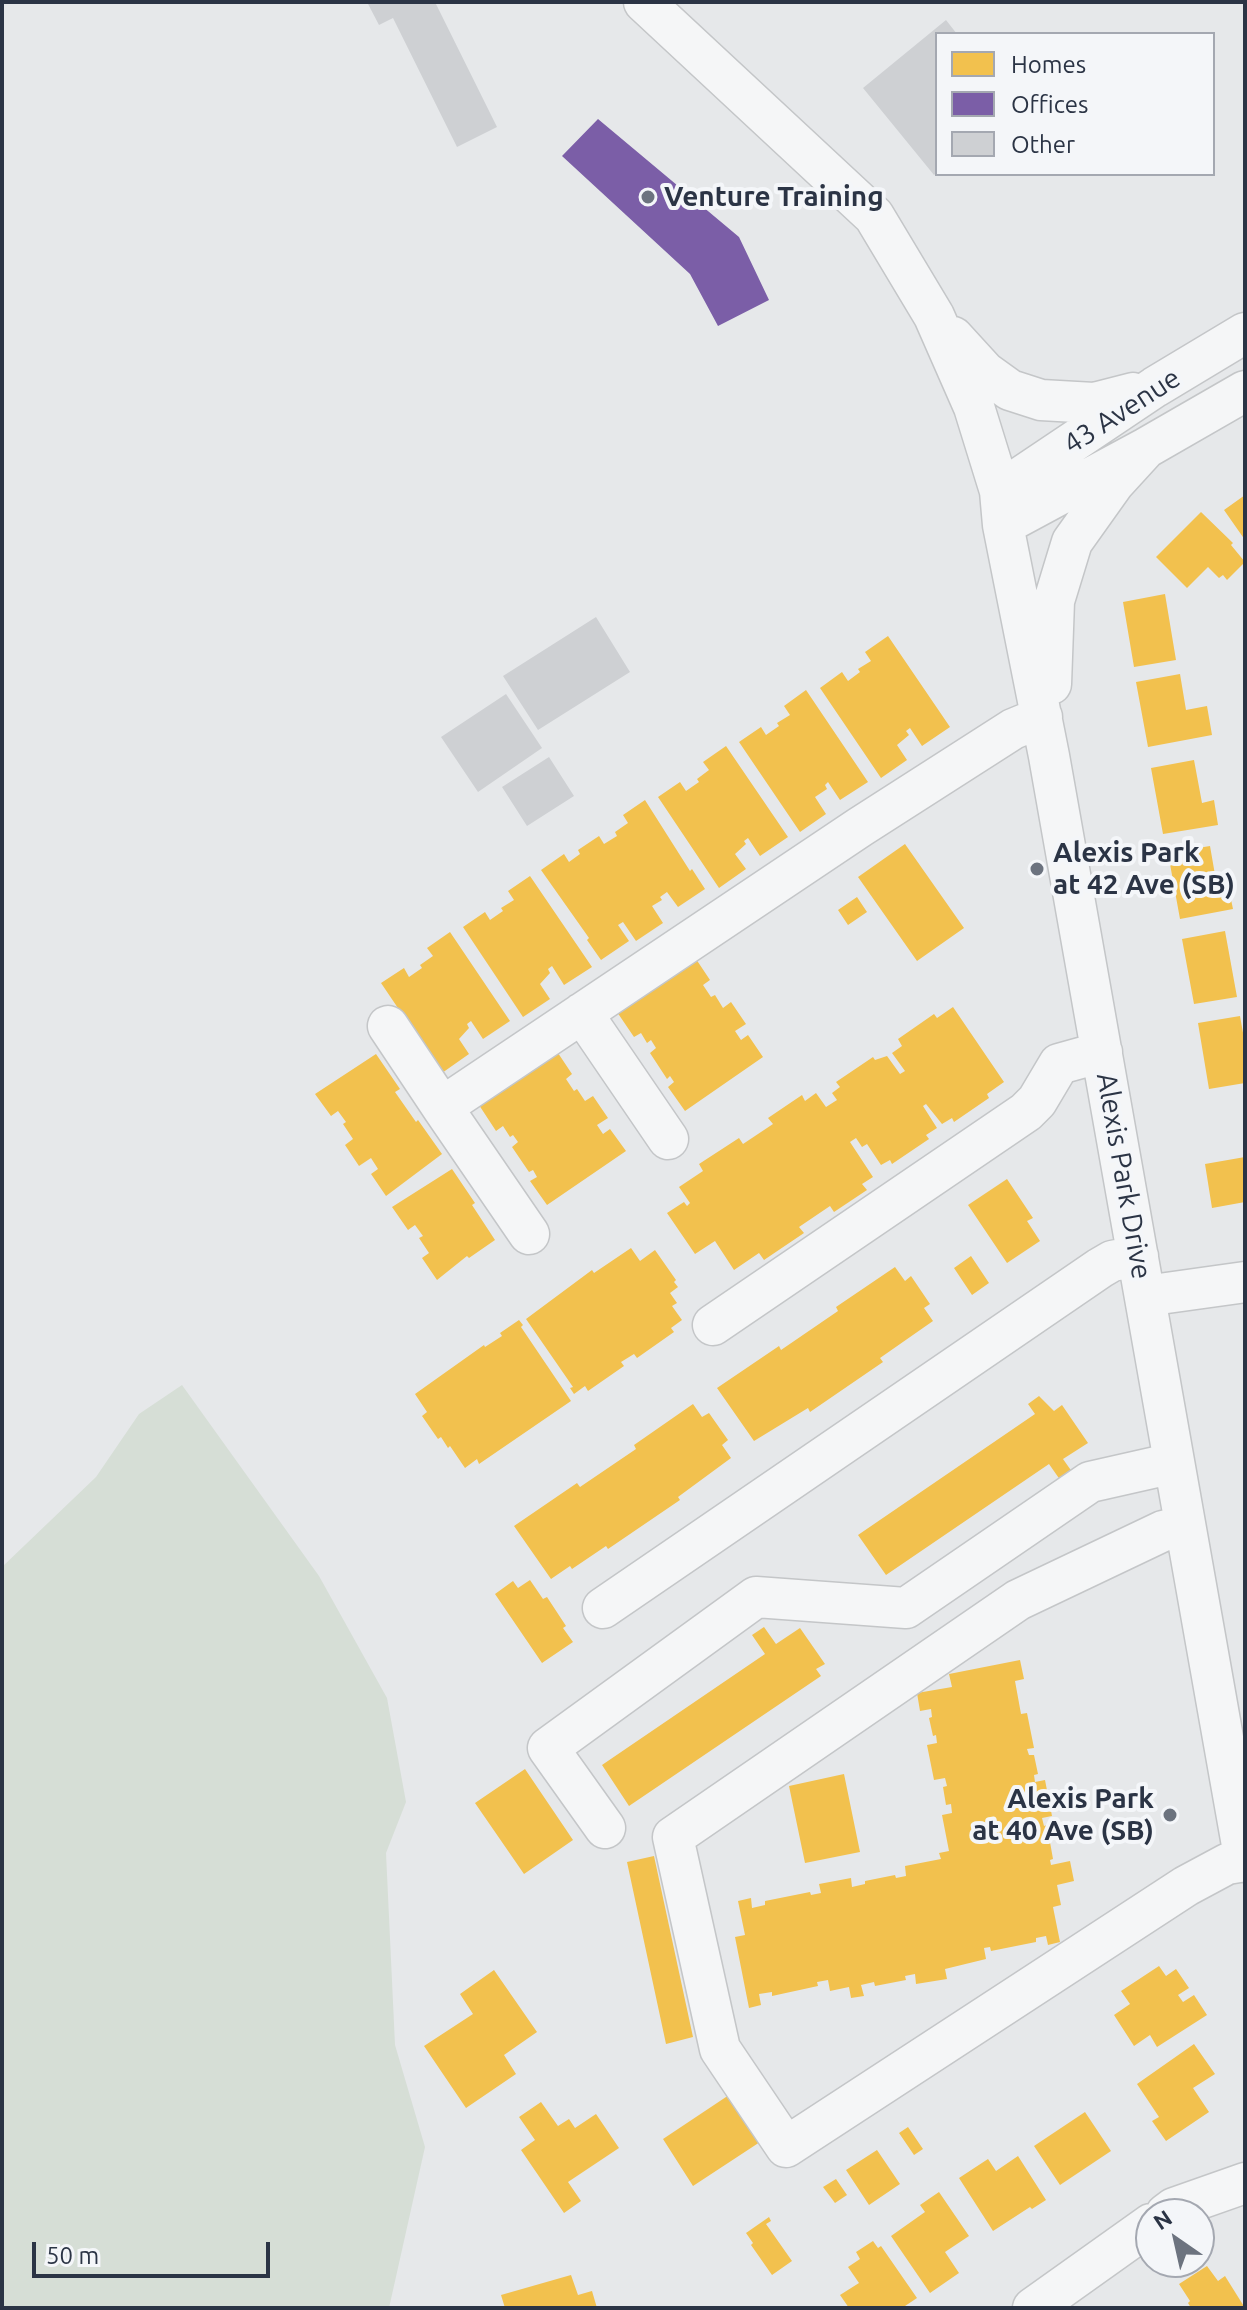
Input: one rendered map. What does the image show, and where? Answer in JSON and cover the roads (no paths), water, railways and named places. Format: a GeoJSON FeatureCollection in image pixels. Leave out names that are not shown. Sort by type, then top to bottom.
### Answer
{"type":"FeatureCollection","features":[{"type":"Feature","properties":{"kind":"street"},"geometry":{"type":"LineString","coordinates":[[644,2],[874,216],[934,316],[985,372],[1010,390],[1041,400],[1094,403],[1155,387]]}},
{"type":"Feature","properties":{"kind":"street","name":"Alexis Park Drive"},"geometry":{"type":"LineString","coordinates":[[934,316],[974,407],[1002,508],[1042,717],[1245,1861]]}},
{"type":"Feature","properties":{"kind":"street","name":"43 Avenue"},"geometry":{"type":"LineString","coordinates":[[1002,508],[1155,387],[1245,333]]}},
{"type":"Feature","properties":{"kind":"street","name":"43 Avenue"},"geometry":{"type":"LineString","coordinates":[[1002,508],[1146,448],[1245,391]]}},
{"type":"Feature","properties":{"kind":"street"},"geometry":{"type":"LineString","coordinates":[[1049,756],[1054,601],[1072,542],[1114,483],[1146,448]]}},
{"type":"Feature","properties":{"kind":"street"},"geometry":{"type":"LineString","coordinates":[[442,1107],[872,819],[1013,729],[1042,717]]}},
{"type":"Feature","properties":{"kind":"street"},"geometry":{"type":"LineString","coordinates":[[582,1013],[668,1139]]}},
{"type":"Feature","properties":{"kind":"street"},"geometry":{"type":"LineString","coordinates":[[388,1026],[529,1234]]}},
{"type":"Feature","properties":{"kind":"street"},"geometry":{"type":"LineString","coordinates":[[713,1325],[1026,1112],[1037,1101],[1059,1064],[1102,1052]]}},
{"type":"Feature","properties":{"kind":"street"},"geometry":{"type":"LineString","coordinates":[[603,1608],[1100,1268],[1112,1261],[1138,1256]]}},
{"type":"Feature","properties":{"kind":"street"},"geometry":{"type":"LineString","coordinates":[[1145,1296],[1245,1282]]}},
{"type":"Feature","properties":{"kind":"street"},"geometry":{"type":"LineString","coordinates":[[605,1828],[548,1748],[756,1597],[906,1608],[1090,1482],[1174,1463]]}},
{"type":"Feature","properties":{"kind":"street"},"geometry":{"type":"LineString","coordinates":[[1185,1526],[1163,1531],[1018,1600],[673,1837],[720,2049],[786,2147],[1186,1886],[1227,1864],[1245,1861]]}},
{"type":"Feature","properties":{"kind":"street"},"geometry":{"type":"LineString","coordinates":[[1202,2198],[1245,2183]]}},
{"type":"Feature","properties":{"kind":"street"},"geometry":{"type":"LineString","coordinates":[[1033,2308],[1135,2235]]}},
{"type":"Feature","properties":{"kind":"place","name":"Venture Training"},"geometry":{"type":"Point","coordinates":[648,197]}},
{"type":"Feature","properties":{"kind":"place","name":"Alexis Park at 42 Ave (SB)"},"geometry":{"type":"Point","coordinates":[1037,869]}},
{"type":"Feature","properties":{"kind":"place","name":"Alexis Park at 40 Ave (SB)"},"geometry":{"type":"Point","coordinates":[1170,1815]}}]}
